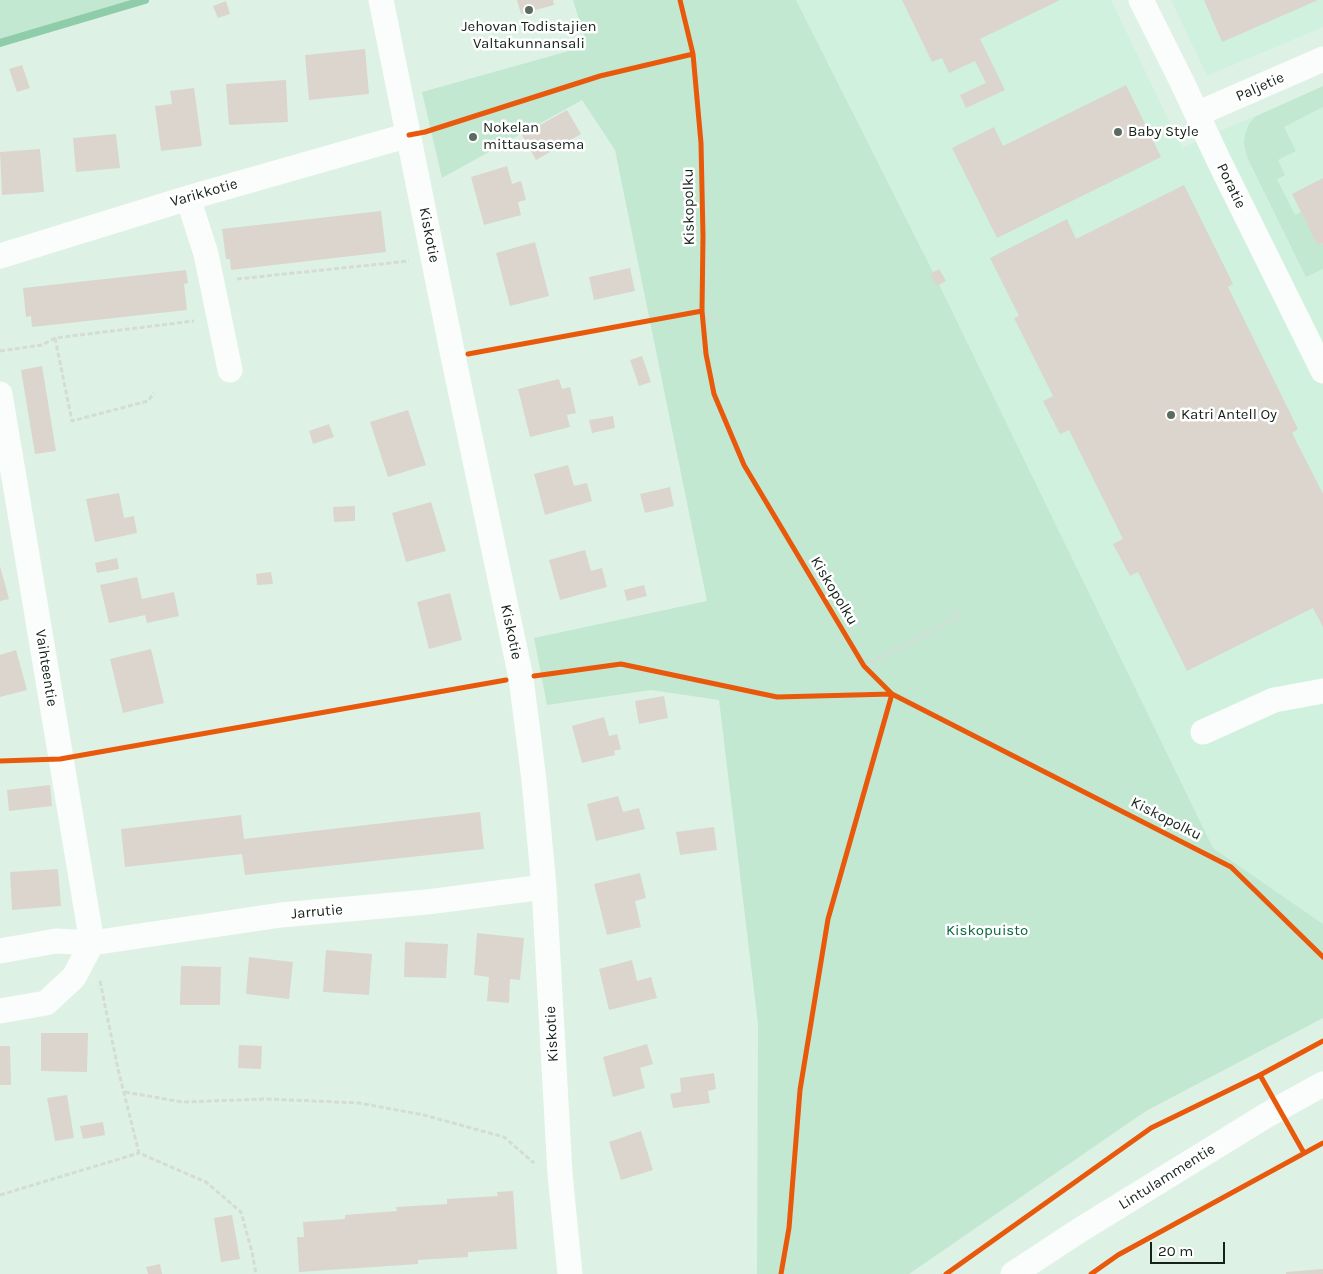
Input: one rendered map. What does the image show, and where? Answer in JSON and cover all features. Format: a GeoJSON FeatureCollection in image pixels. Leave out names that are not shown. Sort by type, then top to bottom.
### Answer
{"type":"FeatureCollection","features":[{"type":"Feature","properties":{"kind":"street","name":"Kiskotie"},"geometry":{"type":"LineString","coordinates":[[381,0],[521,678],[534,780],[544,887],[560,1174],[570,1274]]}},
{"type":"Feature","properties":{"kind":"street","name":"Poratie"},"geometry":{"type":"LineString","coordinates":[[1141,0],[1323,370]]}},
{"type":"Feature","properties":{"kind":"street","name":"Paljetie"},"geometry":{"type":"LineString","coordinates":[[1197,114],[1323,59]]}},
{"type":"Feature","properties":{"kind":"street","name":"Varikkotie"},"geometry":{"type":"LineString","coordinates":[[0,256],[188,198],[409,136]]}},
{"type":"Feature","properties":{"kind":"street"},"geometry":{"type":"LineString","coordinates":[[188,198],[206,254],[230,370]]}},
{"type":"Feature","properties":{"kind":"street","name":"Vaihteentie"},"geometry":{"type":"LineString","coordinates":[[0,394],[92,943]]}},
{"type":"Feature","properties":{"kind":"street"},"geometry":{"type":"LineString","coordinates":[[1203,732],[1274,700],[1323,691]]}},
{"type":"Feature","properties":{"kind":"street","name":"Jarrutie"},"geometry":{"type":"LineString","coordinates":[[0,951],[56,941],[92,943],[281,915],[427,902],[544,887]]}},
{"type":"Feature","properties":{"kind":"street"},"geometry":{"type":"LineString","coordinates":[[0,1011],[46,1003],[74,978],[92,943]]}},
{"type":"Feature","properties":{"kind":"street","name":"Lintulammentie"},"geometry":{"type":"LineString","coordinates":[[1013,1274],[1080,1230],[1258,1120],[1323,1084]]}},
{"type":"Feature","properties":{"kind":"path"},"geometry":{"type":"LineString","coordinates":[[212,281],[410,261]]}},
{"type":"Feature","properties":{"kind":"path"},"geometry":{"type":"LineString","coordinates":[[702,302],[703,320]]}},
{"type":"Feature","properties":{"kind":"path"},"geometry":{"type":"LineString","coordinates":[[692,313],[702,311],[721,322]]}},
{"type":"Feature","properties":{"kind":"path"},"geometry":{"type":"LineString","coordinates":[[0,351],[42,345],[55,338],[219,318]]}},
{"type":"Feature","properties":{"kind":"path"},"geometry":{"type":"LineString","coordinates":[[55,338],[72,421],[148,401],[154,393]]}},
{"type":"Feature","properties":{"kind":"path"},"geometry":{"type":"LineString","coordinates":[[864,666],[959,617],[955,608]]}},
{"type":"Feature","properties":{"kind":"path"},"geometry":{"type":"LineString","coordinates":[[859,657],[869,671]]}},
{"type":"Feature","properties":{"kind":"path"},"geometry":{"type":"LineString","coordinates":[[92,943],[118,1069],[139,1154]]}},
{"type":"Feature","properties":{"kind":"path"},"geometry":{"type":"LineString","coordinates":[[125,1092],[182,1102],[268,1099],[360,1103],[424,1115],[504,1137],[538,1166]]}},
{"type":"Feature","properties":{"kind":"path"},"geometry":{"type":"LineString","coordinates":[[0,1195],[139,1154],[206,1182],[241,1212],[256,1274]]}},
{"type":"Feature","properties":{"kind":"shaded area"},"geometry":{"type":"Polygon","coordinates":[[[796,0],[1111,0],[1182,148],[1323,86],[1323,924],[1213,848],[932,270],[796,0]]]}},
{"type":"Feature","properties":{"kind":"shaded area"},"geometry":{"type":"Polygon","coordinates":[[[1171,0],[1323,0],[1323,27],[1207,76],[1171,0]]]}},
{"type":"Feature","properties":{"kind":"green space"},"geometry":{"type":"Polygon","coordinates":[[[0,0],[148,0],[0,45],[0,0]]]}},
{"type":"Feature","properties":{"kind":"green space","name":"Kiskopuisto"},"geometry":{"type":"Polygon","coordinates":[[[573,0],[796,0],[932,270],[1213,848],[1323,924],[1323,1018],[1146,1111],[909,1274],[757,1274],[758,1024],[719,700],[651,690],[547,705],[534,638],[707,601],[615,150],[582,100],[442,178],[422,92],[587,46],[573,0]]]}},
{"type":"Feature","properties":{"kind":"green space"},"geometry":{"type":"Polygon","coordinates":[[[1323,86],[1323,107],[1284,127],[1296,151],[1278,160],[1285,175],[1277,179],[1295,215],[1301,212],[1319,246],[1323,243],[1323,269],[1306,277],[1247,157],[1244,143],[1249,124],[1255,117],[1323,86]]]}},
{"type":"Feature","properties":{"kind":"building","name":"Jehovan Todistajien Valtakunnansali"},"geometry":{"type":"Polygon","coordinates":[[[517,0],[553,0],[554,5],[521,14],[517,0]]]}},
{"type":"Feature","properties":{"kind":"building"},"geometry":{"type":"Polygon","coordinates":[[[902,0],[1060,0],[980,39],[1005,90],[966,108],[960,95],[986,83],[975,61],[949,73],[942,58],[932,62],[902,0]]]}},
{"type":"Feature","properties":{"kind":"building"},"geometry":{"type":"Polygon","coordinates":[[[1204,0],[1318,0],[1222,42],[1204,0]]]}},
{"type":"Feature","properties":{"kind":"building"},"geometry":{"type":"Polygon","coordinates":[[[226,1],[230,14],[218,18],[213,6],[226,1]]]}},
{"type":"Feature","properties":{"kind":"building"},"geometry":{"type":"Polygon","coordinates":[[[365,49],[369,94],[309,100],[305,55],[365,49]]]}},
{"type":"Feature","properties":{"kind":"building"},"geometry":{"type":"Polygon","coordinates":[[[22,65],[30,88],[17,92],[9,69],[22,65]]]}},
{"type":"Feature","properties":{"kind":"building"},"geometry":{"type":"Polygon","coordinates":[[[286,80],[288,122],[229,125],[226,84],[286,80]]]}},
{"type":"Feature","properties":{"kind":"building"},"geometry":{"type":"Polygon","coordinates":[[[1126,85],[1161,157],[997,238],[952,148],[994,127],[1003,146],[1126,85]]]}},
{"type":"Feature","properties":{"kind":"building"},"geometry":{"type":"Polygon","coordinates":[[[194,88],[202,146],[161,151],[155,106],[172,104],[170,91],[194,88]]]}},
{"type":"Feature","properties":{"kind":"building"},"geometry":{"type":"Polygon","coordinates":[[[567,110],[581,134],[536,160],[522,135],[567,110]]]}},
{"type":"Feature","properties":{"kind":"building","name":"Nokelan mittausasema"},"geometry":{"type":"Polygon","coordinates":[[[477,132],[479,139],[470,142],[468,135],[477,132]]]}},
{"type":"Feature","properties":{"kind":"building"},"geometry":{"type":"Polygon","coordinates":[[[116,134],[120,168],[76,172],[73,138],[116,134]]]}},
{"type":"Feature","properties":{"kind":"building"},"geometry":{"type":"Polygon","coordinates":[[[40,149],[44,192],[2,195],[0,152],[40,149]]]}},
{"type":"Feature","properties":{"kind":"building"},"geometry":{"type":"Polygon","coordinates":[[[507,166],[512,184],[521,181],[526,200],[518,202],[521,215],[484,225],[471,177],[507,166]]]}},
{"type":"Feature","properties":{"kind":"building"},"geometry":{"type":"Polygon","coordinates":[[[1323,178],[1323,243],[1318,246],[1292,194],[1323,178]]]}},
{"type":"Feature","properties":{"kind":"building","name":"Katri Antell Oy"},"geometry":{"type":"Polygon","coordinates":[[[1184,185],[1233,284],[1228,287],[1298,429],[1292,433],[1323,494],[1323,627],[1313,608],[1187,671],[1138,572],[1130,576],[1113,544],[1123,539],[1069,430],[1060,434],[1043,401],[1053,396],[1014,318],[1019,316],[990,258],[1067,219],[1076,239],[1184,185]]]}},
{"type":"Feature","properties":{"kind":"building"},"geometry":{"type":"Polygon","coordinates":[[[381,211],[386,252],[231,270],[230,259],[226,259],[222,229],[381,211]]]}},
{"type":"Feature","properties":{"kind":"building"},"geometry":{"type":"Polygon","coordinates":[[[535,242],[549,296],[510,306],[496,253],[535,242]]]}},
{"type":"Feature","properties":{"kind":"building"},"geometry":{"type":"Polygon","coordinates":[[[630,268],[635,291],[594,300],[589,277],[630,268]]]}},
{"type":"Feature","properties":{"kind":"building"},"geometry":{"type":"Polygon","coordinates":[[[939,269],[946,281],[937,286],[930,274],[939,269]]]}},
{"type":"Feature","properties":{"kind":"building"},"geometry":{"type":"Polygon","coordinates":[[[186,270],[188,283],[184,284],[187,310],[32,327],[31,316],[26,317],[23,288],[186,270]]]}},
{"type":"Feature","properties":{"kind":"building"},"geometry":{"type":"Polygon","coordinates":[[[642,356],[651,382],[639,386],[630,360],[642,356]]]}},
{"type":"Feature","properties":{"kind":"building"},"geometry":{"type":"Polygon","coordinates":[[[42,366],[56,451],[35,454],[21,370],[42,366]]]}},
{"type":"Feature","properties":{"kind":"building"},"geometry":{"type":"Polygon","coordinates":[[[559,379],[562,389],[570,387],[576,413],[567,415],[570,427],[530,437],[518,389],[559,379]]]}},
{"type":"Feature","properties":{"kind":"building"},"geometry":{"type":"Polygon","coordinates":[[[408,410],[426,465],[388,477],[370,422],[408,410]]]}},
{"type":"Feature","properties":{"kind":"building"},"geometry":{"type":"Polygon","coordinates":[[[613,416],[615,428],[592,433],[589,420],[613,416]]]}},
{"type":"Feature","properties":{"kind":"building"},"geometry":{"type":"Polygon","coordinates":[[[329,424],[334,437],[313,444],[309,431],[329,424]]]}},
{"type":"Feature","properties":{"kind":"building"},"geometry":{"type":"Polygon","coordinates":[[[568,465],[574,486],[587,483],[592,501],[545,515],[534,474],[568,465]]]}},
{"type":"Feature","properties":{"kind":"building"},"geometry":{"type":"Polygon","coordinates":[[[670,487],[674,506],[645,513],[640,494],[670,487]]]}},
{"type":"Feature","properties":{"kind":"building"},"geometry":{"type":"Polygon","coordinates":[[[119,493],[124,518],[134,516],[137,533],[95,542],[86,499],[119,493]]]}},
{"type":"Feature","properties":{"kind":"building"},"geometry":{"type":"Polygon","coordinates":[[[431,502],[446,551],[406,562],[392,513],[431,502]]]}},
{"type":"Feature","properties":{"kind":"building"},"geometry":{"type":"Polygon","coordinates":[[[355,506],[355,521],[334,522],[333,507],[355,506]]]}},
{"type":"Feature","properties":{"kind":"building"},"geometry":{"type":"Polygon","coordinates":[[[585,550],[591,571],[602,568],[607,587],[560,600],[549,560],[585,550]]]}},
{"type":"Feature","properties":{"kind":"building"},"geometry":{"type":"Polygon","coordinates":[[[117,558],[119,569],[97,573],[95,563],[117,558]]]}},
{"type":"Feature","properties":{"kind":"building"},"geometry":{"type":"Polygon","coordinates":[[[0,566],[9,599],[0,601],[0,566]]]}},
{"type":"Feature","properties":{"kind":"building"},"geometry":{"type":"Polygon","coordinates":[[[271,572],[273,584],[257,585],[256,574],[271,572]]]}},
{"type":"Feature","properties":{"kind":"building"},"geometry":{"type":"Polygon","coordinates":[[[137,577],[142,599],[174,592],[179,616],[147,623],[145,615],[109,623],[100,585],[137,577]]]}},
{"type":"Feature","properties":{"kind":"building"},"geometry":{"type":"Polygon","coordinates":[[[644,585],[647,596],[627,601],[624,590],[644,585]]]}},
{"type":"Feature","properties":{"kind":"building"},"geometry":{"type":"Polygon","coordinates":[[[450,593],[462,640],[429,649],[417,602],[450,593]]]}},
{"type":"Feature","properties":{"kind":"building"},"geometry":{"type":"Polygon","coordinates":[[[151,649],[164,703],[123,713],[110,659],[151,649]]]}},
{"type":"Feature","properties":{"kind":"building"},"geometry":{"type":"Polygon","coordinates":[[[16,650],[27,690],[0,697],[0,655],[16,650]]]}},
{"type":"Feature","properties":{"kind":"building"},"geometry":{"type":"Polygon","coordinates":[[[664,696],[668,718],[639,724],[635,701],[664,696]]]}},
{"type":"Feature","properties":{"kind":"building"},"geometry":{"type":"Polygon","coordinates":[[[604,717],[609,736],[617,734],[621,749],[614,751],[615,755],[582,763],[572,726],[604,717]]]}},
{"type":"Feature","properties":{"kind":"building"},"geometry":{"type":"Polygon","coordinates":[[[50,785],[52,806],[9,811],[7,790],[50,785]]]}},
{"type":"Feature","properties":{"kind":"building"},"geometry":{"type":"Polygon","coordinates":[[[618,796],[623,812],[639,808],[645,829],[596,841],[587,804],[618,796]]]}},
{"type":"Feature","properties":{"kind":"building"},"geometry":{"type":"Polygon","coordinates":[[[480,812],[484,849],[245,875],[242,854],[125,867],[121,829],[241,815],[244,839],[480,812]]]}},
{"type":"Feature","properties":{"kind":"building"},"geometry":{"type":"Polygon","coordinates":[[[714,827],[717,850],[680,855],[676,832],[714,827]]]}},
{"type":"Feature","properties":{"kind":"building"},"geometry":{"type":"Polygon","coordinates":[[[58,869],[61,906],[12,910],[10,872],[58,869]]]}},
{"type":"Feature","properties":{"kind":"building"},"geometry":{"type":"Polygon","coordinates":[[[640,873],[646,898],[635,901],[641,927],[607,935],[594,884],[640,873]]]}},
{"type":"Feature","properties":{"kind":"building"},"geometry":{"type":"Polygon","coordinates":[[[477,933],[524,938],[520,980],[510,979],[509,1003],[487,1001],[489,977],[474,975],[477,933]]]}},
{"type":"Feature","properties":{"kind":"building"},"geometry":{"type":"Polygon","coordinates":[[[405,942],[448,944],[446,978],[404,977],[405,942]]]}},
{"type":"Feature","properties":{"kind":"building"},"geometry":{"type":"Polygon","coordinates":[[[326,950],[372,954],[369,995],[323,992],[326,950]]]}},
{"type":"Feature","properties":{"kind":"building"},"geometry":{"type":"Polygon","coordinates":[[[249,957],[293,962],[289,999],[246,994],[249,957]]]}},
{"type":"Feature","properties":{"kind":"building"},"geometry":{"type":"Polygon","coordinates":[[[632,960],[637,981],[651,977],[657,998],[609,1010],[599,969],[632,960]]]}},
{"type":"Feature","properties":{"kind":"building"},"geometry":{"type":"Polygon","coordinates":[[[181,966],[221,967],[220,1005],[180,1005],[181,966]]]}},
{"type":"Feature","properties":{"kind":"building"},"geometry":{"type":"Polygon","coordinates":[[[41,1033],[88,1033],[87,1072],[41,1071],[41,1033]]]}},
{"type":"Feature","properties":{"kind":"building"},"geometry":{"type":"Polygon","coordinates":[[[647,1044],[653,1064],[640,1068],[645,1088],[613,1097],[603,1057],[647,1044]]]}},
{"type":"Feature","properties":{"kind":"building"},"geometry":{"type":"Polygon","coordinates":[[[239,1045],[262,1046],[261,1069],[238,1068],[239,1045]]]}},
{"type":"Feature","properties":{"kind":"building"},"geometry":{"type":"Polygon","coordinates":[[[0,1046],[10,1046],[11,1085],[0,1085],[0,1046]]]}},
{"type":"Feature","properties":{"kind":"building"},"geometry":{"type":"Polygon","coordinates":[[[714,1073],[716,1089],[708,1091],[710,1103],[673,1108],[670,1094],[681,1092],[680,1078],[714,1073]]]}},
{"type":"Feature","properties":{"kind":"building"},"geometry":{"type":"Polygon","coordinates":[[[67,1095],[74,1138],[55,1141],[47,1098],[67,1095]]]}},
{"type":"Feature","properties":{"kind":"building"},"geometry":{"type":"Polygon","coordinates":[[[103,1122],[105,1135],[83,1139],[80,1126],[103,1122]]]}},
{"type":"Feature","properties":{"kind":"building"},"geometry":{"type":"Polygon","coordinates":[[[641,1131],[653,1170],[621,1180],[609,1142],[641,1131]]]}},
{"type":"Feature","properties":{"kind":"building"},"geometry":{"type":"Polygon","coordinates":[[[513,1191],[517,1249],[468,1252],[468,1257],[418,1260],[418,1264],[299,1272],[297,1237],[304,1237],[303,1222],[345,1219],[345,1215],[397,1211],[396,1207],[447,1204],[447,1199],[498,1196],[497,1192],[513,1191]]]}},
{"type":"Feature","properties":{"kind":"building"},"geometry":{"type":"Polygon","coordinates":[[[232,1215],[240,1259],[221,1262],[214,1218],[232,1215]]]}},
{"type":"Feature","properties":{"kind":"building"},"geometry":{"type":"Polygon","coordinates":[[[160,1264],[162,1274],[148,1274],[146,1267],[160,1264]]]}},
{"type":"Feature","properties":{"kind":"building"},"geometry":{"type":"Polygon","coordinates":[[[1323,1269],[1323,1274],[1286,1274],[1286,1272],[1323,1269]]]}},
{"type":"Feature","properties":{"kind":"waterway"},"geometry":{"type":"LineString","coordinates":[[0,43],[145,0]]}},
{"type":"Feature","properties":{"kind":"cycle path","name":"Kiskopolku"},"geometry":{"type":"LineString","coordinates":[[680,0],[693,54],[701,143],[702,311],[706,354],[714,394],[744,465],[864,666],[892,694],[1231,867],[1323,957]]}},
{"type":"Feature","properties":{"kind":"cycle path"},"geometry":{"type":"LineString","coordinates":[[409,135],[425,132],[600,76],[693,54]]}},
{"type":"Feature","properties":{"kind":"cycle path"},"geometry":{"type":"LineString","coordinates":[[468,354],[702,311]]}},
{"type":"Feature","properties":{"kind":"cycle path"},"geometry":{"type":"LineString","coordinates":[[534,676],[621,664],[777,697],[892,694]]}},
{"type":"Feature","properties":{"kind":"cycle path"},"geometry":{"type":"LineString","coordinates":[[0,761],[60,759],[506,680]]}},
{"type":"Feature","properties":{"kind":"cycle path"},"geometry":{"type":"LineString","coordinates":[[781,1274],[789,1228],[800,1090],[828,919],[892,694]]}},
{"type":"Feature","properties":{"kind":"cycle path"},"geometry":{"type":"LineString","coordinates":[[946,1274],[1151,1128],[1260,1075],[1323,1041]]}},
{"type":"Feature","properties":{"kind":"cycle path"},"geometry":{"type":"LineString","coordinates":[[1260,1075],[1304,1153]]}},
{"type":"Feature","properties":{"kind":"cycle path"},"geometry":{"type":"LineString","coordinates":[[1091,1274],[1118,1255],[1323,1143]]}},
{"type":"Feature","properties":{"kind":"place","name":"Jehovan Todistajien Valtakunnansali"},"geometry":{"type":"Point","coordinates":[529,10]}},
{"type":"Feature","properties":{"kind":"place","name":"Baby Style"},"geometry":{"type":"Point","coordinates":[1118,132]}},
{"type":"Feature","properties":{"kind":"place","name":"Nokelan mittausasema"},"geometry":{"type":"Point","coordinates":[473,137]}},
{"type":"Feature","properties":{"kind":"place","name":"Katri Antell Oy"},"geometry":{"type":"Point","coordinates":[1171,415]}}]}
